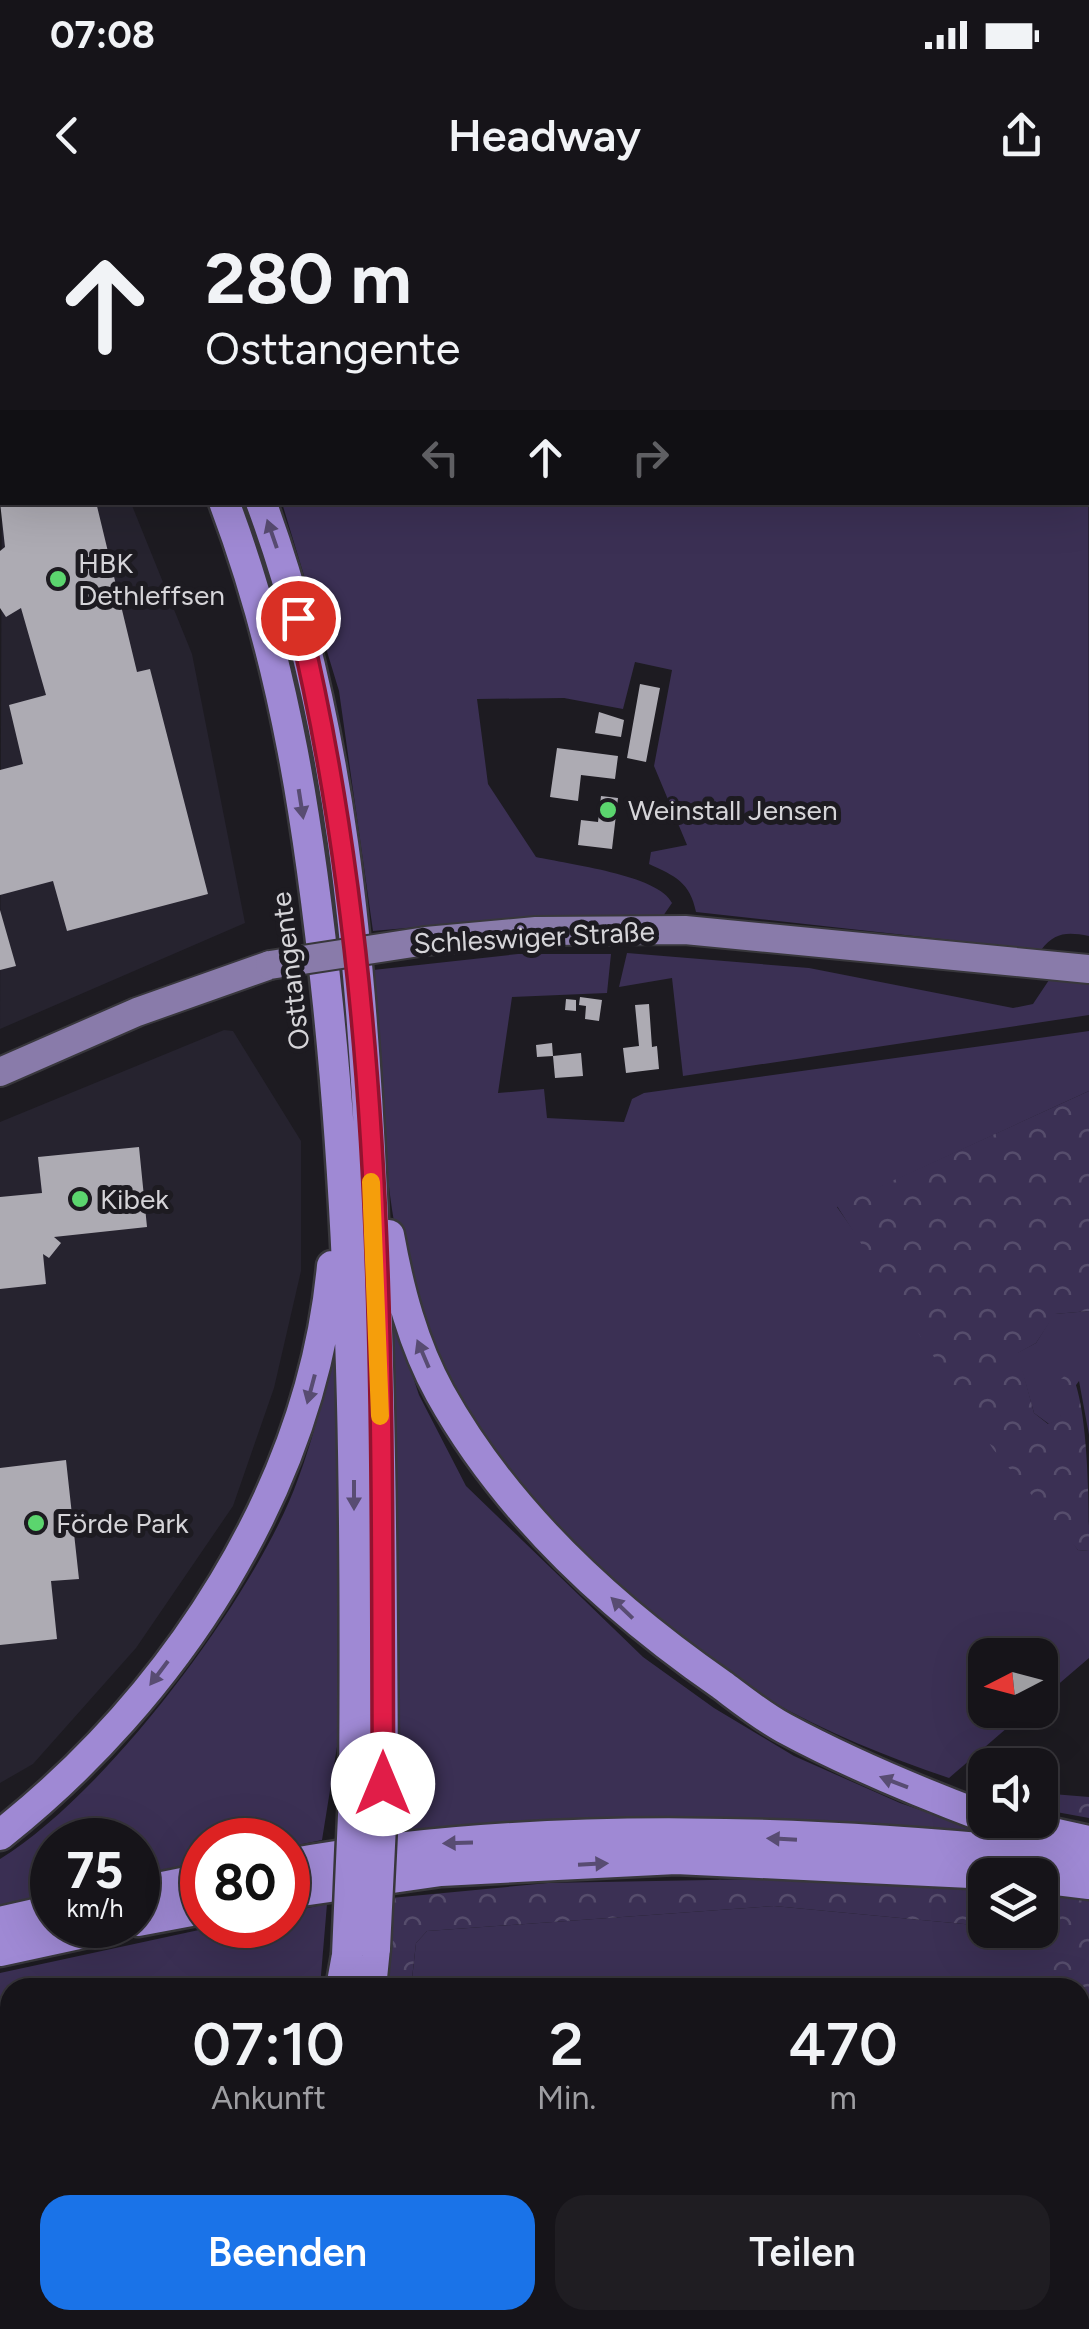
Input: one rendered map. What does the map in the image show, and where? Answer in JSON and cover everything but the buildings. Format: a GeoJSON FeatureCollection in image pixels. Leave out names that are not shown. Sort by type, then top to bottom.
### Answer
{"type":"FeatureCollection","features":[{"type":"Feature","properties":{"kind":"highway","name":"Osttangente"},"geometry":{"type":"LineString","coordinates":[[225,505],[268,628],[287,708],[318,916],[336,1083]]}},
{"type":"Feature","properties":{"kind":"highway"},"geometry":{"type":"LineString","coordinates":[[262,505],[293,602],[319,705],[350,905],[367,1076],[402,1303],[439,1391],[482,1459],[528,1516],[652,1637],[780,1726],[879,1776],[968,1810]]}},
{"type":"Feature","properties":{"kind":"highway"},"geometry":{"type":"LineString","coordinates":[[367,1076],[380,1442],[361,1951],[368,1978]]}},
{"type":"Feature","properties":{"kind":"highway"},"geometry":{"type":"LineString","coordinates":[[336,1083],[369,1788]]}},
{"type":"Feature","properties":{"kind":"highway"},"geometry":{"type":"LineString","coordinates":[[0,1835],[48,1796],[129,1712],[208,1608],[275,1486],[308,1402],[326,1330],[332,1260],[336,1083]]}},
{"type":"Feature","properties":{"kind":"highway"},"geometry":{"type":"LineString","coordinates":[[310,1861],[436,1844],[674,1834],[990,1848],[1089,1859]]}},
{"type":"Feature","properties":{"kind":"highway"},"geometry":{"type":"LineString","coordinates":[[1058,1835],[1089,1842]]}},
{"type":"Feature","properties":{"kind":"highway"},"geometry":{"type":"LineString","coordinates":[[310,1890],[441,1871],[676,1859],[968,1873]]}},
{"type":"Feature","properties":{"kind":"highway"},"geometry":{"type":"LineString","coordinates":[[1058,1880],[1089,1884]]}},
{"type":"Feature","properties":{"kind":"highway"},"geometry":{"type":"LineString","coordinates":[[0,1922],[30,1915]]}},
{"type":"Feature","properties":{"kind":"highway"},"geometry":{"type":"LineString","coordinates":[[0,1951],[30,1944]]}},
{"type":"Feature","properties":{"kind":"highway"},"geometry":{"type":"LineString","coordinates":[[346,1978],[361,1951]]}},
{"type":"Feature","properties":{"kind":"main road","name":"Schleswiger Straße"},"geometry":{"type":"LineString","coordinates":[[0,1072],[137,1012],[270,965],[426,940],[536,931],[685,930],[1089,969]]}},
{"type":"Feature","properties":{"kind":"shaded area"},"geometry":{"type":"Polygon","coordinates":[[[2,505],[132,505],[192,654],[245,923],[0,1029],[2,505]]]}},
{"type":"Feature","properties":{"kind":"shaded area"},"geometry":{"type":"Polygon","coordinates":[[[224,1030],[233,1031],[301,1141],[301,1271],[274,1388],[233,1506],[136,1648],[33,1764],[0,1783],[0,1122],[224,1030]]]}},
{"type":"Feature","properties":{"kind":"green space"},"geometry":{"type":"Polygon","coordinates":[[[283,505],[1088,505],[1089,936],[1062,935],[1041,950],[696,912],[680,881],[649,864],[651,852],[687,845],[654,766],[672,670],[635,662],[623,709],[564,698],[477,699],[488,784],[536,857],[611,872],[650,885],[672,903],[663,916],[519,918],[373,931],[339,691],[283,505]]]}},
{"type":"Feature","properties":{"kind":"green space"},"geometry":{"type":"Polygon","coordinates":[[[627,953],[809,968],[1013,1008],[1033,1004],[1051,977],[1089,979],[1089,1015],[683,1076],[672,978],[619,987],[627,953]]]}},
{"type":"Feature","properties":{"kind":"green space"},"geometry":{"type":"Polygon","coordinates":[[[518,954],[611,954],[607,993],[512,997],[498,1093],[544,1089],[547,1118],[624,1122],[632,1099],[644,1093],[1089,1031],[1089,1091],[837,1207],[1078,1550],[1089,1551],[1089,1658],[1058,1685],[1058,1638],[968,1638],[968,1728],[1007,1728],[984,1748],[968,1748],[968,1762],[949,1778],[812,1723],[753,1690],[676,1633],[574,1543],[507,1471],[477,1432],[429,1347],[412,1300],[388,1178],[373,970],[518,954]]]}},
{"type":"Feature","properties":{"kind":"green space"},"geometry":{"type":"Polygon","coordinates":[[[1089,1091],[1089,1311],[1055,1314],[1036,1343],[1018,1353],[1034,1413],[1048,1424],[1060,1418],[1061,1379],[1070,1371],[1076,1386],[1087,1456],[1089,1551],[1078,1550],[993,1449],[837,1206],[1089,1091]]]}},
{"type":"Feature","properties":{"kind":"green space"},"geometry":{"type":"Polygon","coordinates":[[[390,1308],[419,1395],[466,1486],[643,1657],[714,1708],[794,1756],[900,1803],[968,1826],[968,1831],[840,1821],[698,1818],[557,1822],[412,1833],[401,1828],[390,1308]]]}},
{"type":"Feature","properties":{"kind":"green space"},"geometry":{"type":"Polygon","coordinates":[[[1089,1311],[1089,1435],[1079,1381],[1063,1403],[1060,1419],[1049,1424],[1034,1413],[1017,1353],[1036,1343],[1054,1314],[1089,1311]]]}},
{"type":"Feature","properties":{"kind":"green space"},"geometry":{"type":"Polygon","coordinates":[[[337,1348],[337,1747],[322,1840],[310,1842],[310,1818],[180,1818],[180,1868],[160,1872],[160,1818],[54,1818],[130,1741],[213,1634],[277,1526],[314,1430],[337,1348]]]}},
{"type":"Feature","properties":{"kind":"green space"},"geometry":{"type":"Polygon","coordinates":[[[1058,1794],[1089,1797],[1089,1818],[1058,1812],[1058,1794]]]}},
{"type":"Feature","properties":{"kind":"green space"},"geometry":{"type":"Polygon","coordinates":[[[30,1838],[30,1900],[0,1907],[0,1859],[30,1838]]]}},
{"type":"Feature","properties":{"kind":"green space"},"geometry":{"type":"Polygon","coordinates":[[[813,1878],[968,1889],[968,1924],[774,1906],[427,1931],[416,1943],[412,1978],[384,1978],[391,1898],[548,1883],[813,1878]]]}},
{"type":"Feature","properties":{"kind":"green space"},"geometry":{"type":"Polygon","coordinates":[[[1058,1895],[1089,1898],[1089,1978],[1055,1978],[1039,1948],[1058,1948],[1058,1895]]]}},
{"type":"Feature","properties":{"kind":"green space"},"geometry":{"type":"Polygon","coordinates":[[[327,1904],[321,1978],[0,1978],[0,1973],[116,1948],[160,1948],[160,1938],[180,1934],[180,1948],[310,1948],[310,1907],[327,1904]]]}},
{"type":"Feature","properties":{"kind":"green space"},"geometry":{"type":"Polygon","coordinates":[[[774,1906],[968,1924],[968,1948],[1042,1948],[1056,1978],[412,1978],[416,1943],[427,1931],[774,1906]]]}},
{"type":"Feature","properties":{"kind":"slow traffic"},"geometry":{"type":"LineString","coordinates":[[371,1182],[380,1416]]}},
{"type":"Feature","properties":{"kind":"place","name":"HBK Dethleffsen"},"geometry":{"type":"Point","coordinates":[58,579]}},
{"type":"Feature","properties":{"kind":"place","name":"Weinstall Jensen"},"geometry":{"type":"Point","coordinates":[608,810]}},
{"type":"Feature","properties":{"kind":"place","name":"Kibek"},"geometry":{"type":"Point","coordinates":[80,1199]}},
{"type":"Feature","properties":{"kind":"place","name":"Förde Park"},"geometry":{"type":"Point","coordinates":[36,1523]}},
{"type":"Feature","properties":{"kind":"route"},"geometry":{"type":"LineString","coordinates":[[298,618],[319,705],[350,905],[367,1076],[380,1442],[383,1784]]}}]}
